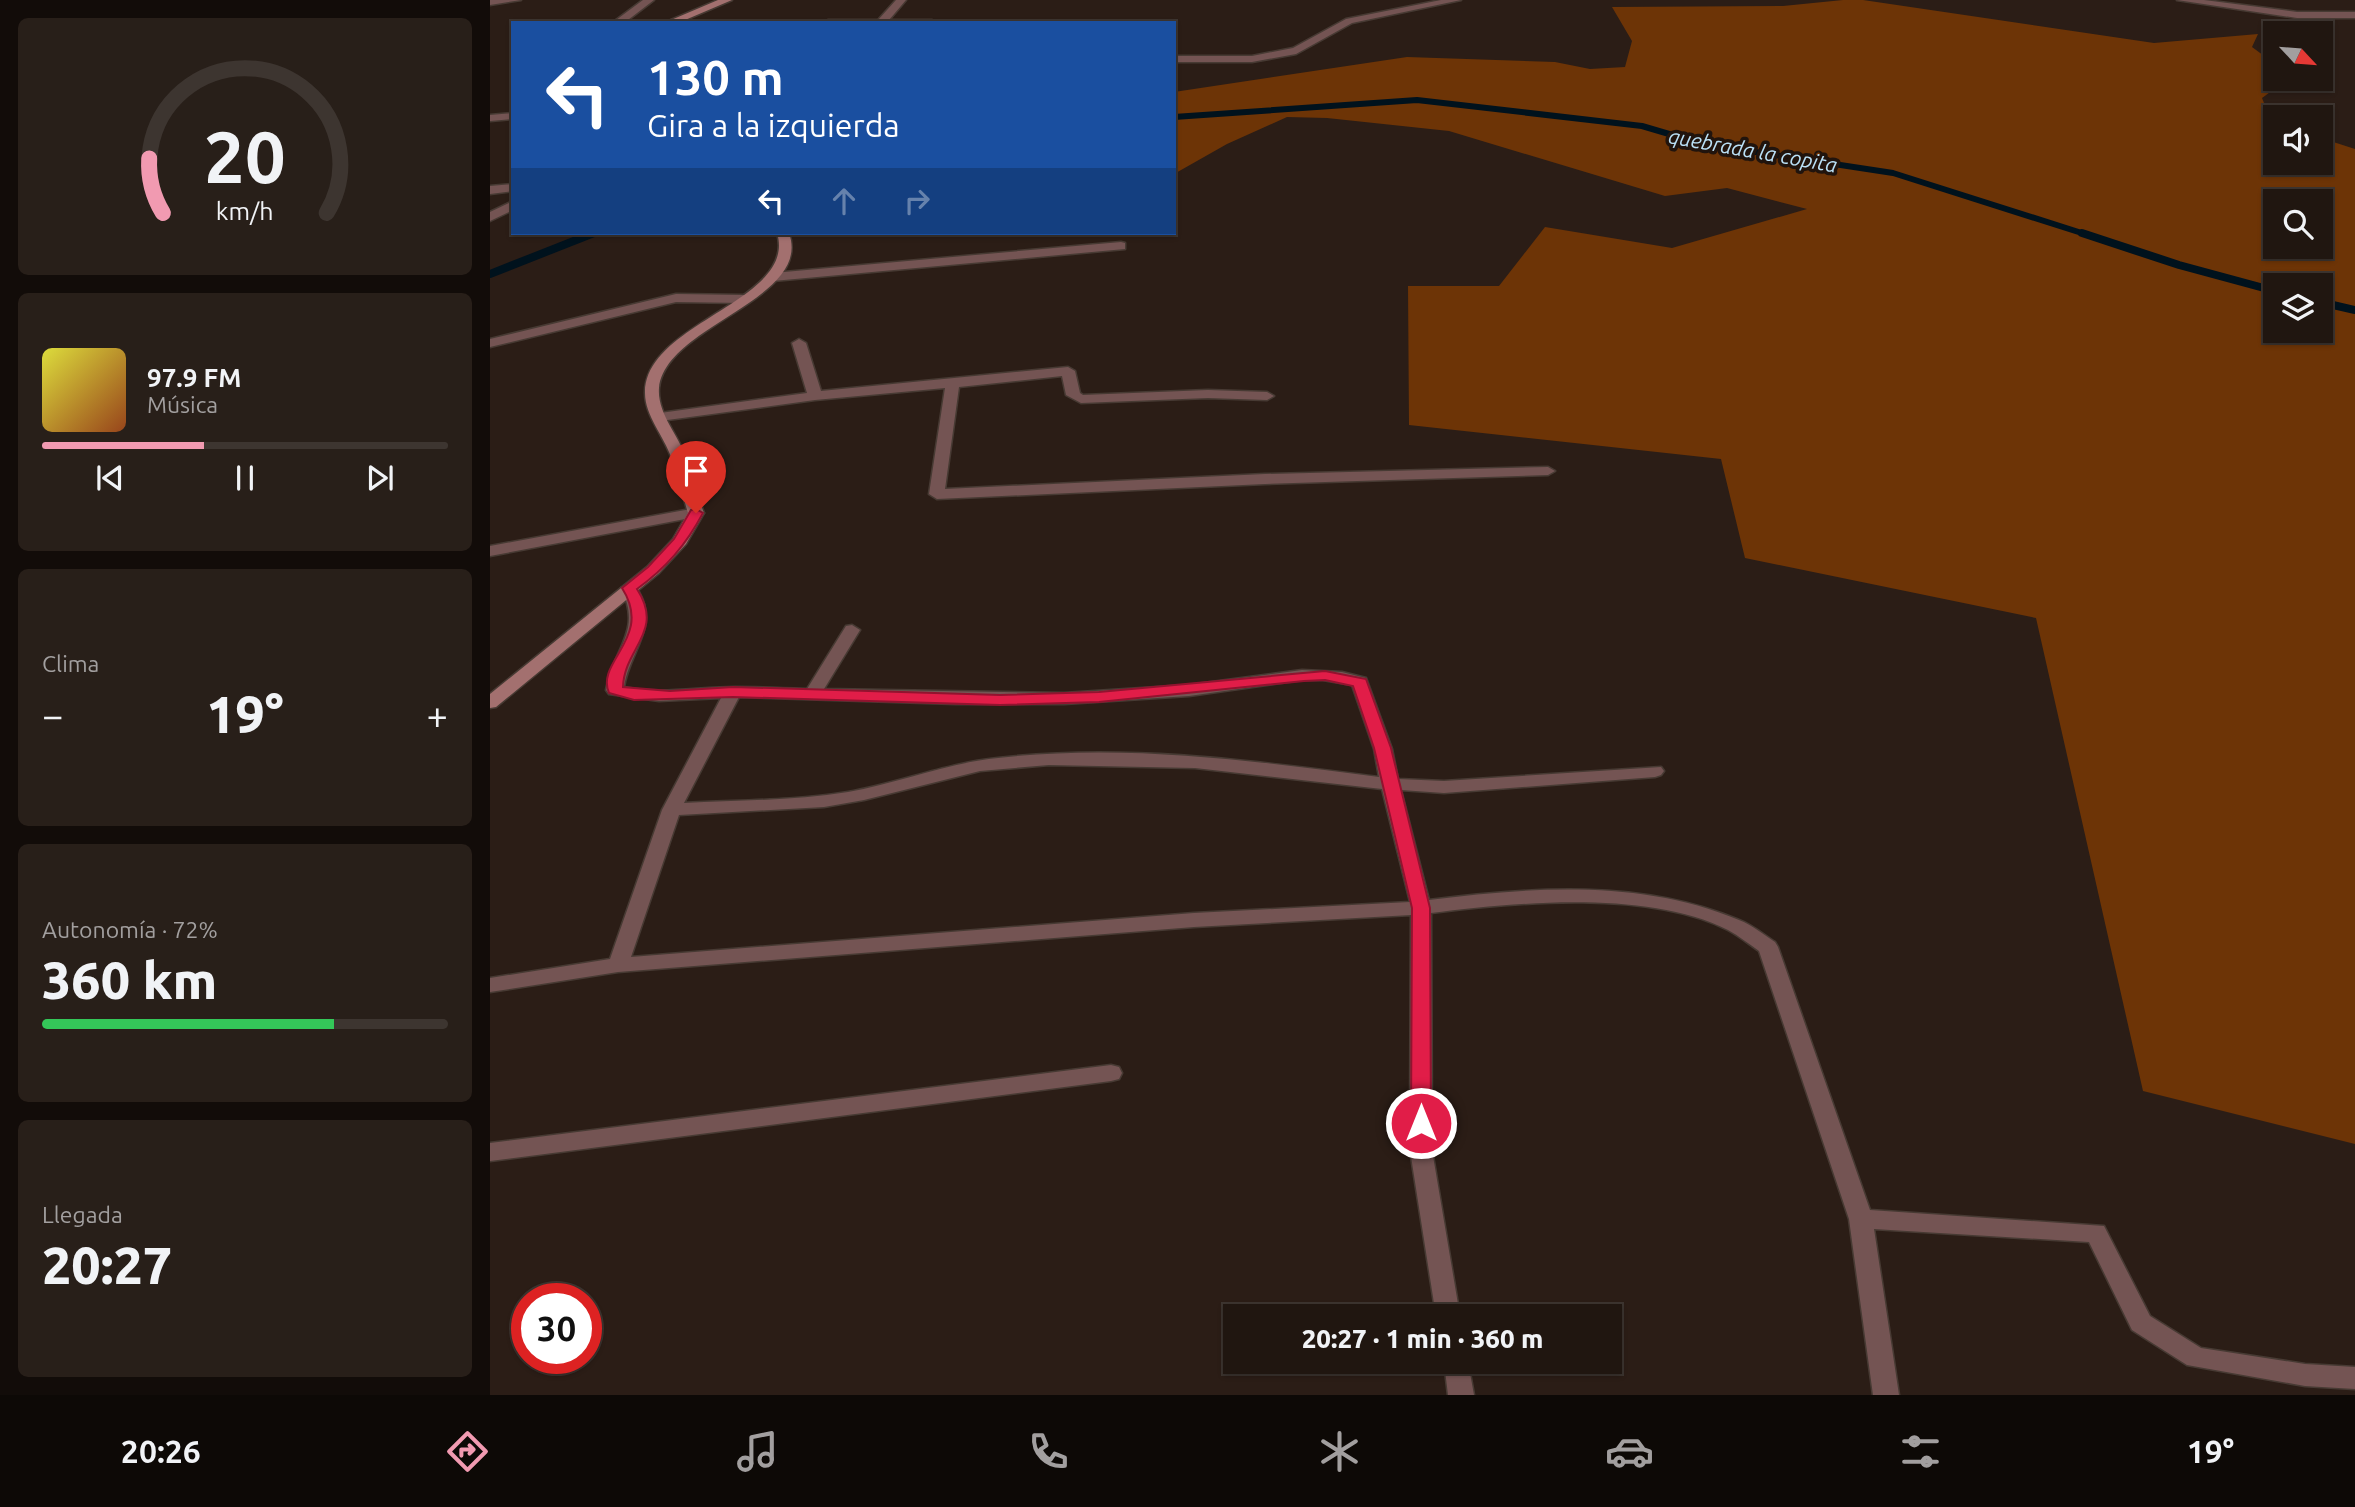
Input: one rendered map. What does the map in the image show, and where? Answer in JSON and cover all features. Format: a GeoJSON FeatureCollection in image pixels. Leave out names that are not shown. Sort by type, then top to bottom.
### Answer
{"type":"FeatureCollection","features":[{"type":"Feature","properties":{"kind":"main road"},"geometry":{"type":"LineString","coordinates":[[674,21],[727,0]]}},
{"type":"Feature","properties":{"kind":"main road"},"geometry":{"type":"LineString","coordinates":[[490,703],[653,570],[680,541],[696,513],[679,456],[660,417],[652,384],[671,354],[773,276],[783,257],[784,235]]}},
{"type":"Feature","properties":{"kind":"street"},"geometry":{"type":"LineString","coordinates":[[490,2],[516,0]]}},
{"type":"Feature","properties":{"kind":"street"},"geometry":{"type":"LineString","coordinates":[[620,21],[649,0]]}},
{"type":"Feature","properties":{"kind":"street"},"geometry":{"type":"LineString","coordinates":[[883,21],[901,0]]}},
{"type":"Feature","properties":{"kind":"street"},"geometry":{"type":"LineString","coordinates":[[1176,59],[1252,59],[1296,51],[1349,21],[1455,0]]}},
{"type":"Feature","properties":{"kind":"street"},"geometry":{"type":"LineString","coordinates":[[2182,0],[2297,15],[2355,15]]}},
{"type":"Feature","properties":{"kind":"street"},"geometry":{"type":"LineString","coordinates":[[490,118],[511,116]]}},
{"type":"Feature","properties":{"kind":"street"},"geometry":{"type":"LineString","coordinates":[[490,190],[511,187]]}},
{"type":"Feature","properties":{"kind":"street"},"geometry":{"type":"LineString","coordinates":[[490,217],[511,206]]}},
{"type":"Feature","properties":{"kind":"street"},"geometry":{"type":"LineString","coordinates":[[773,276],[1121,246]]}},
{"type":"Feature","properties":{"kind":"street"},"geometry":{"type":"LineString","coordinates":[[490,343],[581,318],[676,298],[744,299]]}},
{"type":"Feature","properties":{"kind":"street"},"geometry":{"type":"LineString","coordinates":[[799,343],[815,396]]}},
{"type":"Feature","properties":{"kind":"street"},"geometry":{"type":"LineString","coordinates":[[660,417],[815,396],[1068,371],[1073,395],[1081,400],[1208,394],[1267,396]]}},
{"type":"Feature","properties":{"kind":"street"},"geometry":{"type":"LineString","coordinates":[[953,383],[937,494],[1265,479],[1548,471]]}},
{"type":"Feature","properties":{"kind":"street"},"geometry":{"type":"LineString","coordinates":[[490,551],[696,513]]}},
{"type":"Feature","properties":{"kind":"street"},"geometry":{"type":"LineString","coordinates":[[629,588],[640,604],[638,635],[615,679],[615,690],[634,695],[733,692],[1000,700],[1175,691],[1261,679],[1325,676],[1350,678],[1360,682],[1366,694],[1421,908],[1421,1150],[1446,1304]]}},
{"type":"Feature","properties":{"kind":"street"},"geometry":{"type":"LineString","coordinates":[[812,694],[852,629]]}},
{"type":"Feature","properties":{"kind":"street"},"geometry":{"type":"LineString","coordinates":[[618,965],[671,810],[733,692]]}},
{"type":"Feature","properties":{"kind":"street"},"geometry":{"type":"LineString","coordinates":[[671,810],[842,799],[879,792],[918,779],[999,763],[1126,758],[1444,787],[1655,771]]}},
{"type":"Feature","properties":{"kind":"street"},"geometry":{"type":"LineString","coordinates":[[490,985],[618,965],[1194,920],[1421,908],[1504,897],[1629,898],[1690,910],[1723,921],[1768,947],[1861,1219],[1885,1395]]}},
{"type":"Feature","properties":{"kind":"street"},"geometry":{"type":"LineString","coordinates":[[490,1152],[1111,1073]]}},
{"type":"Feature","properties":{"kind":"street"},"geometry":{"type":"LineString","coordinates":[[1861,1219],[2096,1233],[2141,1323],[2196,1358],[2305,1375],[2355,1378]]}},
{"type":"Feature","properties":{"kind":"street"},"geometry":{"type":"LineString","coordinates":[[1458,1374],[1461,1395]]}},
{"type":"Feature","properties":{"kind":"shaded area"},"geometry":{"type":"Polygon","coordinates":[[[1863,0],[2154,43],[2258,34],[2252,47],[2263,55],[2263,91],[2272,91],[2262,98],[2265,105],[2263,175],[2333,175],[2333,142],[2355,149],[2355,1144],[2143,1091],[2036,618],[1745,558],[1721,459],[1409,425],[1408,286],[1499,286],[1545,227],[1672,248],[1807,209],[1727,188],[1665,196],[1449,131],[1327,118],[1287,117],[1227,144],[1176,173],[1176,92],[1407,57],[1555,62],[1590,69],[1625,67],[1632,41],[1612,7],[1783,6],[1863,0]]]}},
{"type":"Feature","properties":{"kind":"waterway","name":"quebrada la copita"},"geometry":{"type":"LineString","coordinates":[[1176,117],[1417,100],[1642,126],[1703,144],[1893,173],[2088,235]]}},
{"type":"Feature","properties":{"kind":"waterway","name":"quebrada la copita"},"geometry":{"type":"LineString","coordinates":[[2082,233],[2179,265],[2263,288]]}},
{"type":"Feature","properties":{"kind":"waterway","name":"quebrada la copita"},"geometry":{"type":"LineString","coordinates":[[490,274],[589,235]]}},
{"type":"Feature","properties":{"kind":"waterway","name":"quebrada la copita"},"geometry":{"type":"LineString","coordinates":[[2333,305],[2355,310]]}},
{"type":"Feature","properties":{"kind":"route"},"geometry":{"type":"LineString","coordinates":[[696,513],[680,541],[653,570],[629,588],[640,604],[638,635],[615,679],[615,690],[634,695],[670,696],[733,692],[1000,700],[1099,697],[1201,689],[1261,679],[1325,676],[1350,678],[1360,682],[1383,748],[1421,908],[1421,1123]]}}]}
